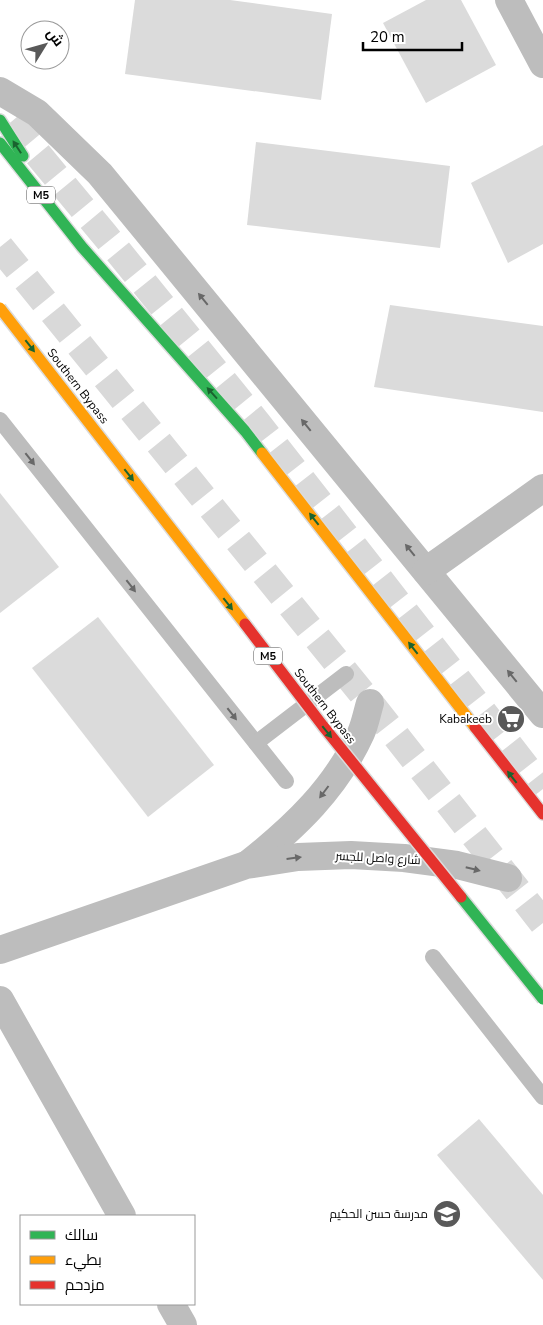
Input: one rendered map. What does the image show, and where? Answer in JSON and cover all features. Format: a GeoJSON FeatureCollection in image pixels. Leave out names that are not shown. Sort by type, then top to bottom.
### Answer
{"type":"FeatureCollection","features":[{"type":"Feature","properties":{"kind":"highway"},"geometry":{"type":"LineString","coordinates":[[0,120],[82,247]]}},
{"type":"Feature","properties":{"kind":"highway","name":"M5"},"geometry":{"type":"LineString","coordinates":[[0,143],[82,247],[245,431],[543,814]]}},
{"type":"Feature","properties":{"kind":"highway","name":"Southern Bypass"},"geometry":{"type":"LineString","coordinates":[[0,308],[323,726],[543,999]]}},
{"type":"Feature","properties":{"kind":"street"},"geometry":{"type":"LineString","coordinates":[[509,0],[543,64]]}},
{"type":"Feature","properties":{"kind":"street"},"geometry":{"type":"LineString","coordinates":[[0,91],[37,113],[100,174],[543,714]]}},
{"type":"Feature","properties":{"kind":"street"},"geometry":{"type":"LineString","coordinates":[[426,571],[543,488]]}},
{"type":"Feature","properties":{"kind":"street","name":"شارع واصل للجسر"},"geometry":{"type":"LineString","coordinates":[[246,865],[281,837],[313,806],[340,771],[361,732],[370,703]]}},
{"type":"Feature","properties":{"kind":"street","name":"شارع واصل للجسر"},"geometry":{"type":"LineString","coordinates":[[0,950],[246,865],[307,857],[351,855],[395,857],[457,865],[508,878]]}},
{"type":"Feature","properties":{"kind":"street"},"geometry":{"type":"LineString","coordinates":[[0,1000],[121,1215]]}},
{"type":"Feature","properties":{"kind":"street"},"geometry":{"type":"LineString","coordinates":[[172,1305],[183,1325]]}},
{"type":"Feature","properties":{"kind":"lane"},"geometry":{"type":"LineString","coordinates":[[0,420],[286,781]]}},
{"type":"Feature","properties":{"kind":"lane"},"geometry":{"type":"LineString","coordinates":[[256,743],[346,674]]}},
{"type":"Feature","properties":{"kind":"lane"},"geometry":{"type":"LineString","coordinates":[[434,957],[543,1097]]}},
{"type":"Feature","properties":{"kind":"building"},"geometry":{"type":"Polygon","coordinates":[[[135,0],[230,0],[332,14],[321,100],[125,74],[135,0]]]}},
{"type":"Feature","properties":{"kind":"building"},"geometry":{"type":"Polygon","coordinates":[[[426,0],[461,0],[496,65],[426,103],[383,23],[426,0]]]}},
{"type":"Feature","properties":{"kind":"building"},"geometry":{"type":"Polygon","coordinates":[[[256,142],[450,166],[440,248],[247,225],[256,142]]]}},
{"type":"Feature","properties":{"kind":"building"},"geometry":{"type":"Polygon","coordinates":[[[543,145],[543,244],[508,263],[471,183],[543,145]]]}},
{"type":"Feature","properties":{"kind":"building"},"geometry":{"type":"Polygon","coordinates":[[[390,305],[543,326],[543,412],[374,387],[390,305]]]}},
{"type":"Feature","properties":{"kind":"building"},"geometry":{"type":"Polygon","coordinates":[[[0,493],[59,567],[0,613],[0,493]]]}},
{"type":"Feature","properties":{"kind":"building"},"geometry":{"type":"Polygon","coordinates":[[[98,617],[214,765],[148,817],[32,668],[98,617]]]}},
{"type":"Feature","properties":{"kind":"building"},"geometry":{"type":"Polygon","coordinates":[[[479,1119],[543,1195],[543,1280],[437,1155],[479,1119]]]}},
{"type":"Feature","properties":{"kind":"tunnel"},"geometry":{"type":"LineString","coordinates":[[11,122],[258,424],[543,789]]}},
{"type":"Feature","properties":{"kind":"tunnel"},"geometry":{"type":"LineString","coordinates":[[0,247],[370,703],[543,923]]}},
{"type":"Feature","properties":{"kind":"traffic: fast"},"geometry":{"type":"LineString","coordinates":[[0,120],[23,156]]}},
{"type":"Feature","properties":{"kind":"traffic: fast"},"geometry":{"type":"LineString","coordinates":[[0,143],[82,247],[245,431],[262,453]]}},
{"type":"Feature","properties":{"kind":"traffic: fast"},"geometry":{"type":"LineString","coordinates":[[461,897],[543,999]]}},
{"type":"Feature","properties":{"kind":"traffic: slow"},"geometry":{"type":"LineString","coordinates":[[0,308],[245,624]]}},
{"type":"Feature","properties":{"kind":"traffic: slow"},"geometry":{"type":"LineString","coordinates":[[262,453],[475,727]]}},
{"type":"Feature","properties":{"kind":"traffic: jam"},"geometry":{"type":"LineString","coordinates":[[245,624],[323,726],[461,897]]}},
{"type":"Feature","properties":{"kind":"traffic: jam"},"geometry":{"type":"LineString","coordinates":[[475,727],[543,814]]}},
{"type":"Feature","properties":{"kind":"place","name":"Kabakeeb"},"geometry":{"type":"Point","coordinates":[511,719]}},
{"type":"Feature","properties":{"kind":"place","name":"مدرسة حسن الحكيم"},"geometry":{"type":"Point","coordinates":[447,1214]}}]}
